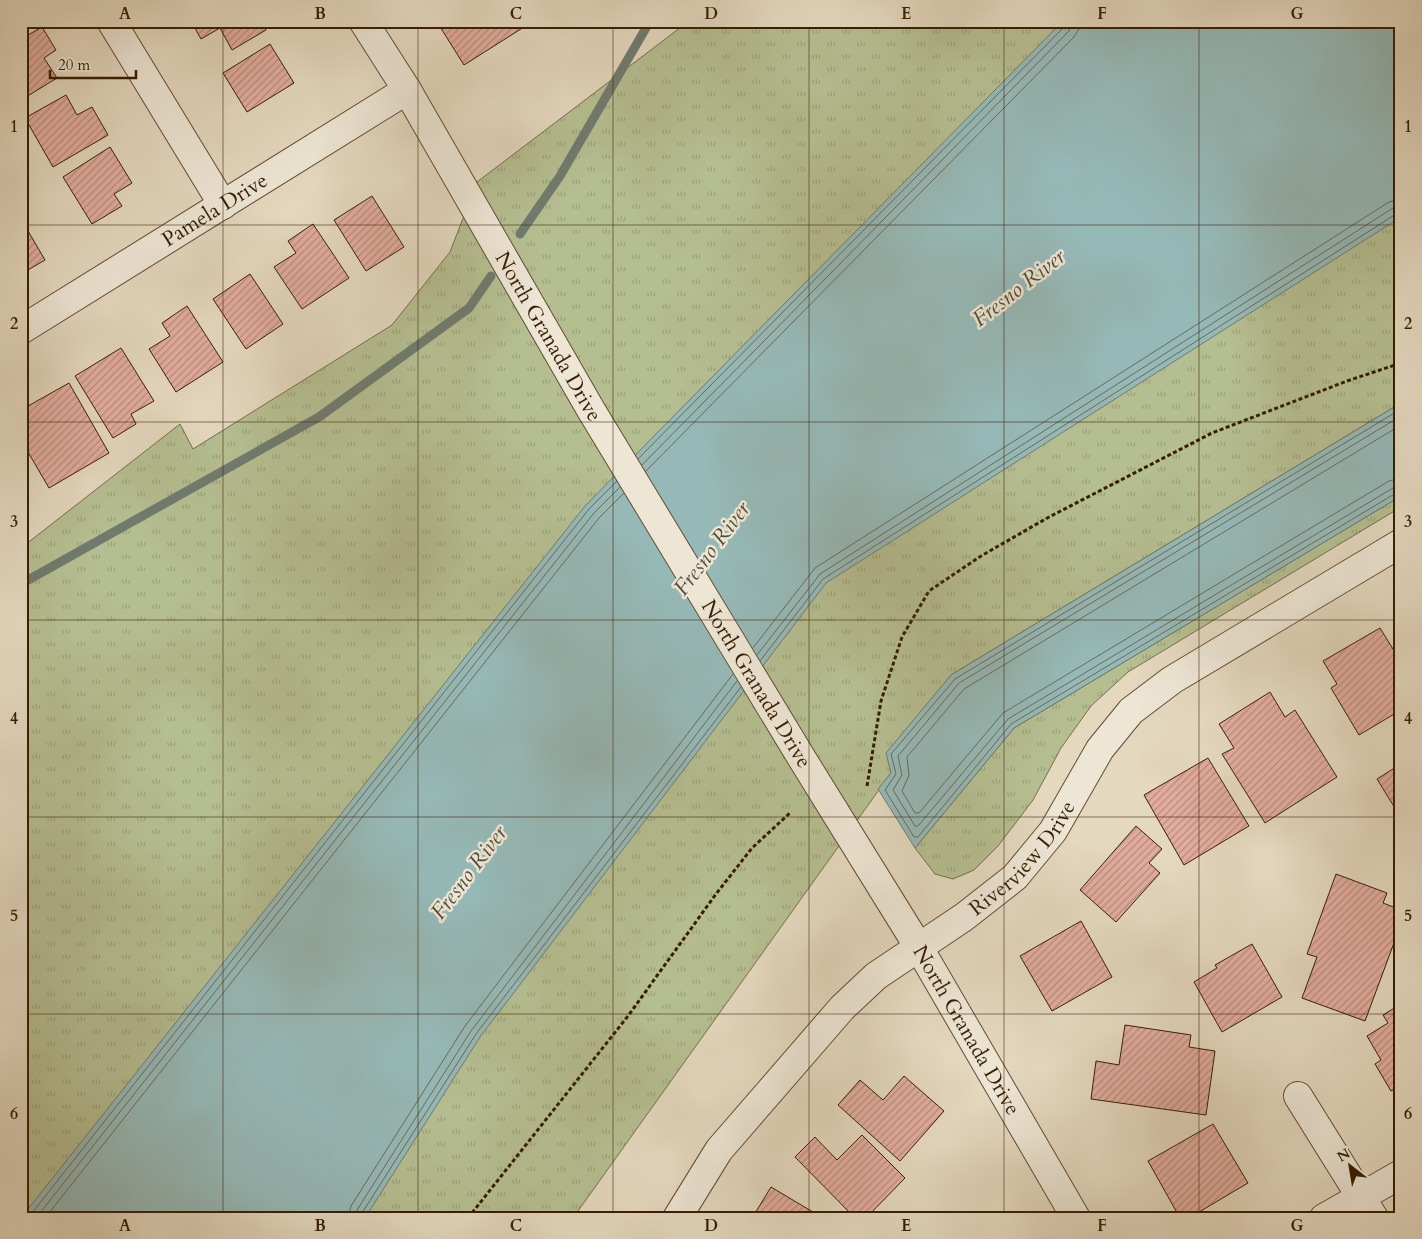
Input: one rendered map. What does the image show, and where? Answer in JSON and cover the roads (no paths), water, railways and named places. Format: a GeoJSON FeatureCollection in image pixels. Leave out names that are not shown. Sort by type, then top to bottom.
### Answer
{"type":"FeatureCollection","features":[{"type":"Feature","properties":{"kind":"street"},"geometry":{"type":"LineString","coordinates":[[111,21],[223,205]]}},
{"type":"Feature","properties":{"kind":"street","name":"North Granada Drive"},"geometry":{"type":"LineString","coordinates":[[363,21],[407,90],[591,410],[918,946],[1076,1218]]}},
{"type":"Feature","properties":{"kind":"street","name":"Pamela Drive"},"geometry":{"type":"LineString","coordinates":[[21,330],[407,90]]}},
{"type":"Feature","properties":{"kind":"street","name":"Riverview Drive"},"geometry":{"type":"LineString","coordinates":[[677,1218],[718,1150],[842,1008],[876,976],[964,916],[1014,877],[1053,831],[1100,749],[1131,711],[1172,680],[1401,543]]}},
{"type":"Feature","properties":{"kind":"street"},"geometry":{"type":"LineString","coordinates":[[1298,1096],[1367,1208]]}},
{"type":"Feature","properties":{"kind":"street"},"geometry":{"type":"LineString","coordinates":[[1324,1218],[1367,1208],[1401,1174]]}},
{"type":"Feature","properties":{"kind":"water","name":"Fresno River"},"geometry":{"type":"Polygon","coordinates":[[[1063,21],[1401,21],[1401,217],[826,583],[480,1037],[365,1218],[21,1218],[585,506],[1063,21]]]}},
{"type":"Feature","properties":{"kind":"water"},"geometry":{"type":"Polygon","coordinates":[[[1401,403],[1401,496],[1014,728],[915,848],[878,789],[891,773],[886,753],[951,675],[1401,403]]]}},
{"type":"Feature","properties":{"kind":"waterway"},"geometry":{"type":"LineString","coordinates":[[520,234],[560,176],[650,21]]}},
{"type":"Feature","properties":{"kind":"waterway"},"geometry":{"type":"LineString","coordinates":[[21,584],[319,417],[469,308],[491,276]]}}]}
